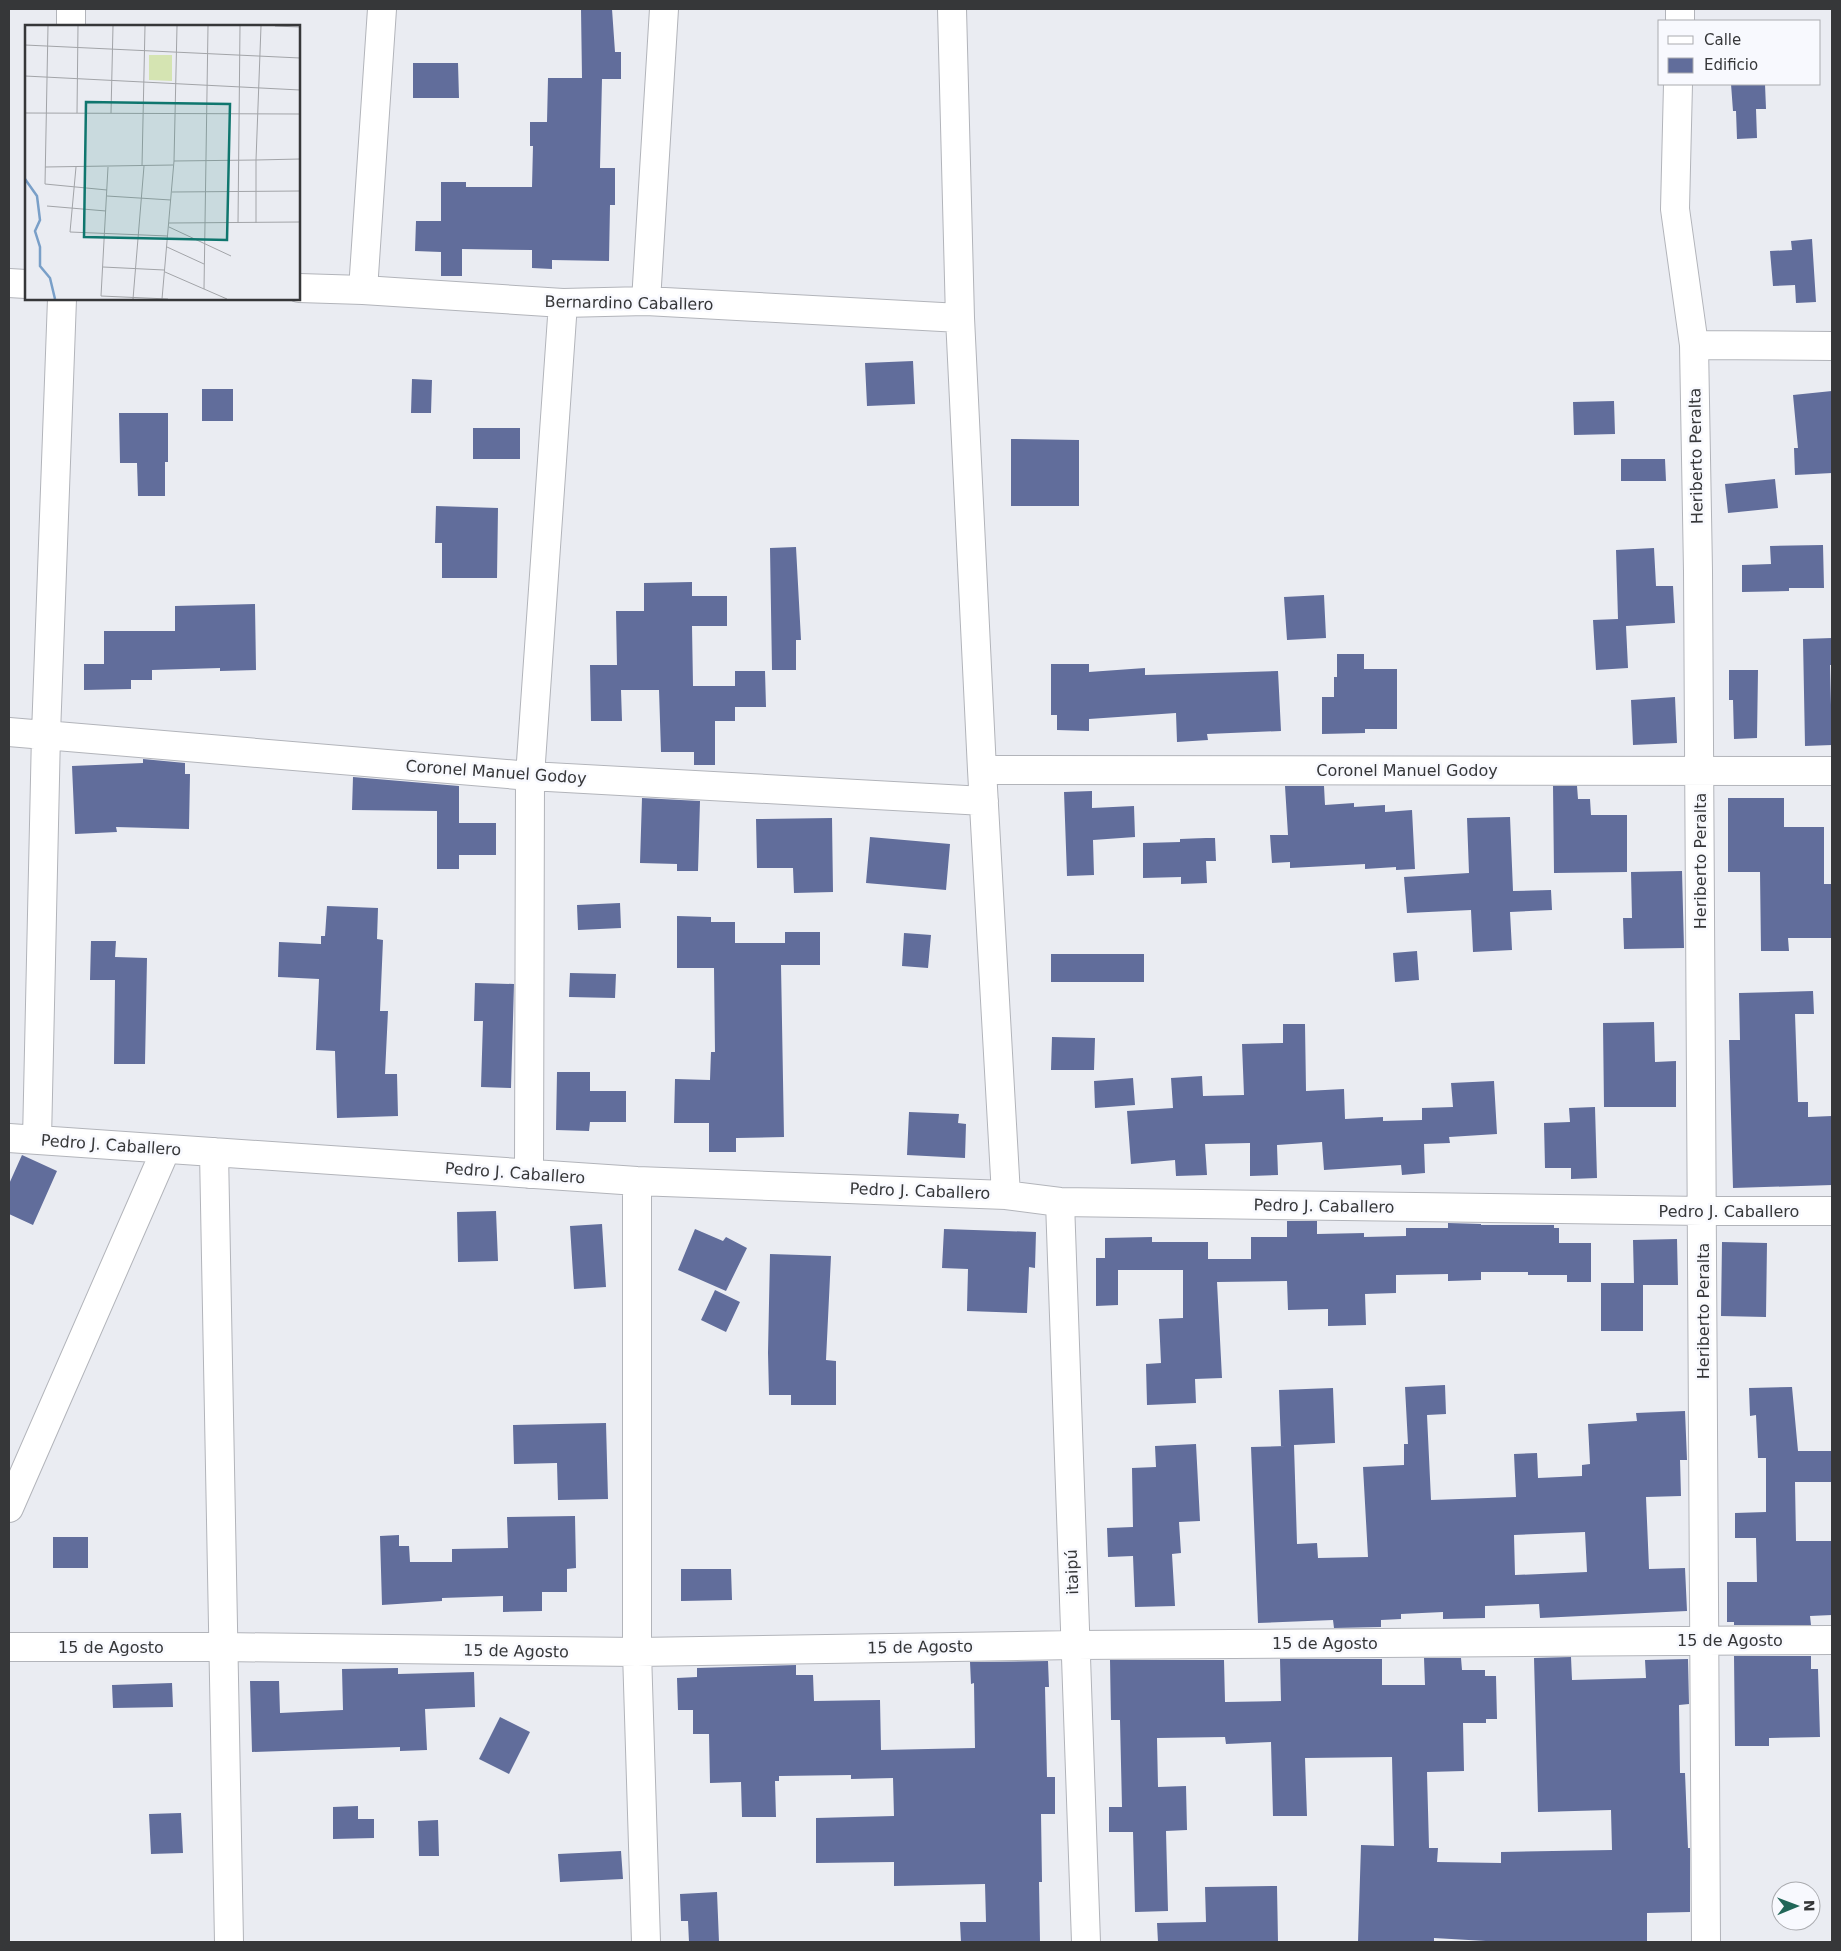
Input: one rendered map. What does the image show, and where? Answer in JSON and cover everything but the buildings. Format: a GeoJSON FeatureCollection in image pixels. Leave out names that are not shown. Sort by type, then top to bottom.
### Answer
{"type":"FeatureCollection","features":[{"type":"Feature","properties":{"kind":"street"},"geometry":{"type":"LineString","coordinates":[[71,9],[71,25]]}},
{"type":"Feature","properties":{"kind":"street"},"geometry":{"type":"LineString","coordinates":[[363,290],[382,9]]}},
{"type":"Feature","properties":{"kind":"street"},"geometry":{"type":"LineString","coordinates":[[646,301],[664,9]]}},
{"type":"Feature","properties":{"kind":"street"},"geometry":{"type":"LineString","coordinates":[[952,9],[960,318],[982,770],[1006,1195]]}},
{"type":"Feature","properties":{"kind":"street","name":"Heriberto Peralta"},"geometry":{"type":"LineString","coordinates":[[1678,85],[1675,209],[1694,345],[1703,1211],[1703,1640],[1706,1942]]}},
{"type":"Feature","properties":{"kind":"street"},"geometry":{"type":"LineString","coordinates":[[9,283],[25,284]]}},
{"type":"Feature","properties":{"kind":"street","name":"Bernardino Caballero"},"geometry":{"type":"LineString","coordinates":[[300,288],[563,302],[646,301],[960,318]]}},
{"type":"Feature","properties":{"kind":"street"},"geometry":{"type":"LineString","coordinates":[[37,1140],[46,734],[62,300]]}},
{"type":"Feature","properties":{"kind":"street"},"geometry":{"type":"LineString","coordinates":[[529,1174],[530,776],[563,302]]}},
{"type":"Feature","properties":{"kind":"street"},"geometry":{"type":"LineString","coordinates":[[1694,345],[1832,346]]}},
{"type":"Feature","properties":{"kind":"street","name":"Coronel Manuel Godoy"},"geometry":{"type":"LineString","coordinates":[[9,732],[530,776],[984,801]]}},
{"type":"Feature","properties":{"kind":"street","name":"Coronel Manuel Godoy"},"geometry":{"type":"LineString","coordinates":[[982,770],[1832,771]]}},
{"type":"Feature","properties":{"kind":"street","name":"Pedro J. Caballero"},"geometry":{"type":"LineString","coordinates":[[9,1138],[637,1181],[1006,1195],[1060,1202],[1703,1211],[1832,1211]]}},
{"type":"Feature","properties":{"kind":"street"},"geometry":{"type":"LineString","coordinates":[[9,1508],[166,1149]]}},
{"type":"Feature","properties":{"kind":"street"},"geometry":{"type":"LineString","coordinates":[[214,1152],[229,1942]]}},
{"type":"Feature","properties":{"kind":"street"},"geometry":{"type":"LineString","coordinates":[[637,1181],[637,1652],[646,1942]]}},
{"type":"Feature","properties":{"kind":"street","name":"itaipú"},"geometry":{"type":"LineString","coordinates":[[1060,1202],[1086,1942]]}},
{"type":"Feature","properties":{"kind":"street","name":"15 de Agosto"},"geometry":{"type":"LineString","coordinates":[[9,1647],[224,1647],[637,1652],[1075,1645],[1832,1640]]}}]}
